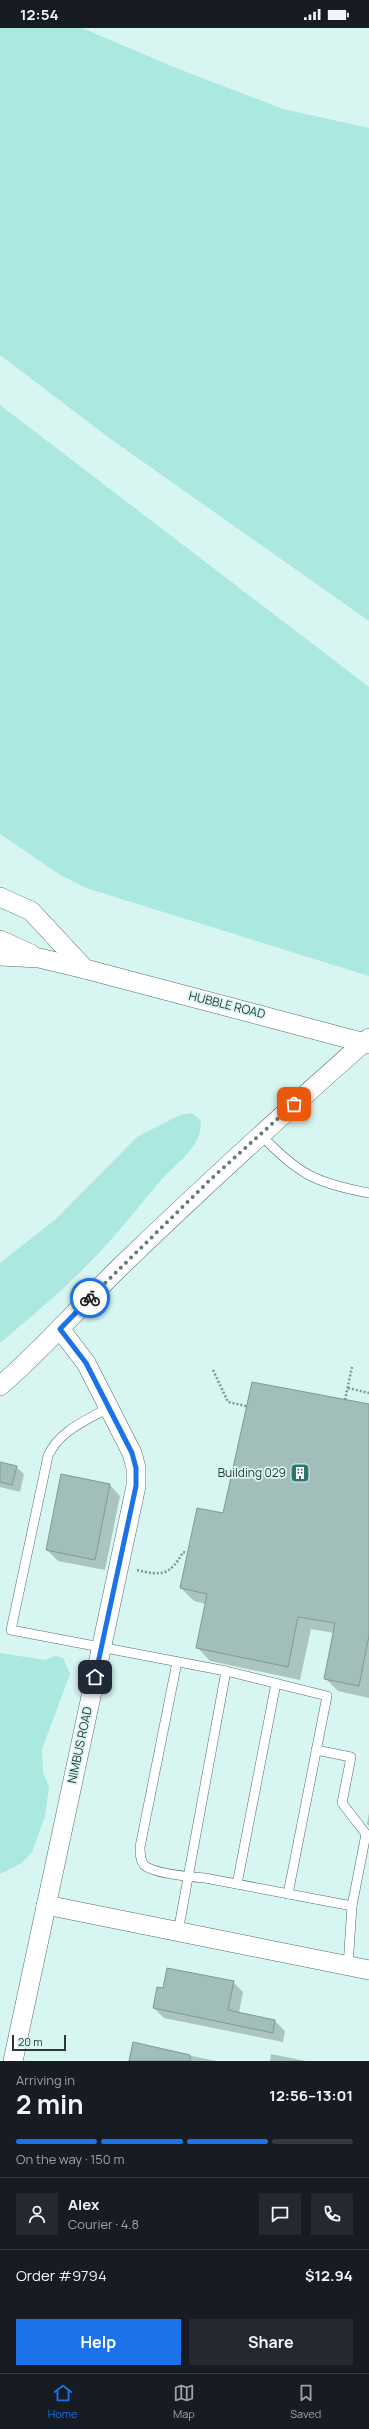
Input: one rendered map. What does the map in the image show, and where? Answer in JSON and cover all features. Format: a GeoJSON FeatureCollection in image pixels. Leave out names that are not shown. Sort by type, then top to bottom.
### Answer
{"type":"FeatureCollection","features":[{"type":"Feature","properties":{"kind":"street"},"geometry":{"type":"LineString","coordinates":[[0,897],[31,911],[85,969]]}},
{"type":"Feature","properties":{"kind":"street","name":"HUBBLE ROAD"},"geometry":{"type":"LineString","coordinates":[[4,946],[39,958],[367,1042]]}},
{"type":"Feature","properties":{"kind":"street"},"geometry":{"type":"LineString","coordinates":[[0,1386],[60,1329],[101,1286],[260,1134],[367,1042]]}},
{"type":"Feature","properties":{"kind":"street","name":"NIMBUS ROAD"},"geometry":{"type":"LineString","coordinates":[[13,2061],[136,1486],[136,1474],[132,1453],[86,1363],[60,1329]]}},
{"type":"Feature","properties":{"kind":"street"},"geometry":{"type":"LineString","coordinates":[[46,1904],[369,1970]]}},
{"type":"Feature","properties":{"kind":"lane"},"geometry":{"type":"LineString","coordinates":[[260,1134],[284,1160],[309,1177],[337,1187],[369,1193]]}},
{"type":"Feature","properties":{"kind":"lane"},"geometry":{"type":"LineString","coordinates":[[108,1408],[63,1434],[56,1440],[48,1456],[11,1630],[226,1671],[327,1696],[288,1894]]}},
{"type":"Feature","properties":{"kind":"lane"},"geometry":{"type":"LineString","coordinates":[[177,1662],[140,1847],[140,1857],[144,1865],[152,1869],[352,1906]]}},
{"type":"Feature","properties":{"kind":"lane"},"geometry":{"type":"LineString","coordinates":[[178,1932],[226,1671]]}},
{"type":"Feature","properties":{"kind":"lane"},"geometry":{"type":"LineString","coordinates":[[237,1884],[276,1683]]}},
{"type":"Feature","properties":{"kind":"lane"},"geometry":{"type":"LineString","coordinates":[[316,1750],[351,1756],[342,1803],[366,1834],[352,1906],[348,1966]]}},
{"type":"Feature","properties":{"kind":"path"},"geometry":{"type":"LineString","coordinates":[[345,1400],[352,1367]]}},
{"type":"Feature","properties":{"kind":"path"},"geometry":{"type":"LineString","coordinates":[[212,1370],[228,1402],[246,1406]]}},
{"type":"Feature","properties":{"kind":"path"},"geometry":{"type":"LineString","coordinates":[[348,1388],[369,1393]]}},
{"type":"Feature","properties":{"kind":"path"},"geometry":{"type":"LineString","coordinates":[[136,1570],[157,1575],[167,1572],[176,1565],[183,1552],[187,1553]]}},
{"type":"Feature","properties":{"kind":"shaded area"},"geometry":{"type":"Polygon","coordinates":[[[0,28],[82,28],[171,66],[283,109],[369,128],[369,621],[112,440],[0,355],[0,28]]]}},
{"type":"Feature","properties":{"kind":"shaded area"},"geometry":{"type":"Polygon","coordinates":[[[0,405],[369,687],[369,976],[86,888],[59,874],[0,834],[0,405]]]}},
{"type":"Feature","properties":{"kind":"shaded area"},"geometry":{"type":"Polygon","coordinates":[[[192,1113],[201,1121],[197,1139],[188,1153],[162,1179],[114,1237],[86,1267],[0,1343],[0,1263],[56,1219],[137,1137],[180,1115],[192,1113]]]}},
{"type":"Feature","properties":{"kind":"shaded area"},"geometry":{"type":"Polygon","coordinates":[[[0,1653],[45,1660],[55,1656],[63,1658],[70,1674],[42,1749],[43,1772],[49,1787],[45,1816],[32,1852],[22,1863],[0,1874],[0,1653]]]}},
{"type":"Feature","properties":{"kind":"building","name":"Building 029"},"geometry":{"type":"Polygon","coordinates":[[[252,1382],[369,1404],[369,1636],[359,1686],[324,1679],[335,1623],[298,1617],[288,1667],[196,1648],[207,1594],[180,1588],[197,1508],[223,1513],[252,1382]]]}},
{"type":"Feature","properties":{"kind":"building"},"geometry":{"type":"Polygon","coordinates":[[[0,1462],[17,1466],[12,1485],[0,1482],[0,1462]]]}},
{"type":"Feature","properties":{"kind":"building"},"geometry":{"type":"Polygon","coordinates":[[[61,1474],[110,1484],[95,1560],[46,1550],[61,1474]]]}},
{"type":"Feature","properties":{"kind":"building"},"geometry":{"type":"Polygon","coordinates":[[[167,1968],[234,1981],[228,2010],[275,2020],[273,2033],[153,2008],[157,1987],[163,1988],[167,1968]]]}},
{"type":"Feature","properties":{"kind":"building"},"geometry":{"type":"Polygon","coordinates":[[[133,2042],[190,2055],[190,2061],[129,2061],[133,2042]]]}},
{"type":"Feature","properties":{"kind":"way so far"},"geometry":{"type":"LineString","coordinates":[[90,1298],[212,1178],[294,1104]]}},
{"type":"Feature","properties":{"kind":"place","name":"Building 029"},"geometry":{"type":"Point","coordinates":[300,1473]}},
{"type":"Feature","properties":{"kind":"route"},"geometry":{"type":"LineString","coordinates":[[90,1298],[60,1329],[86,1363],[132,1453],[136,1468],[136,1486],[95,1677]]}}]}
